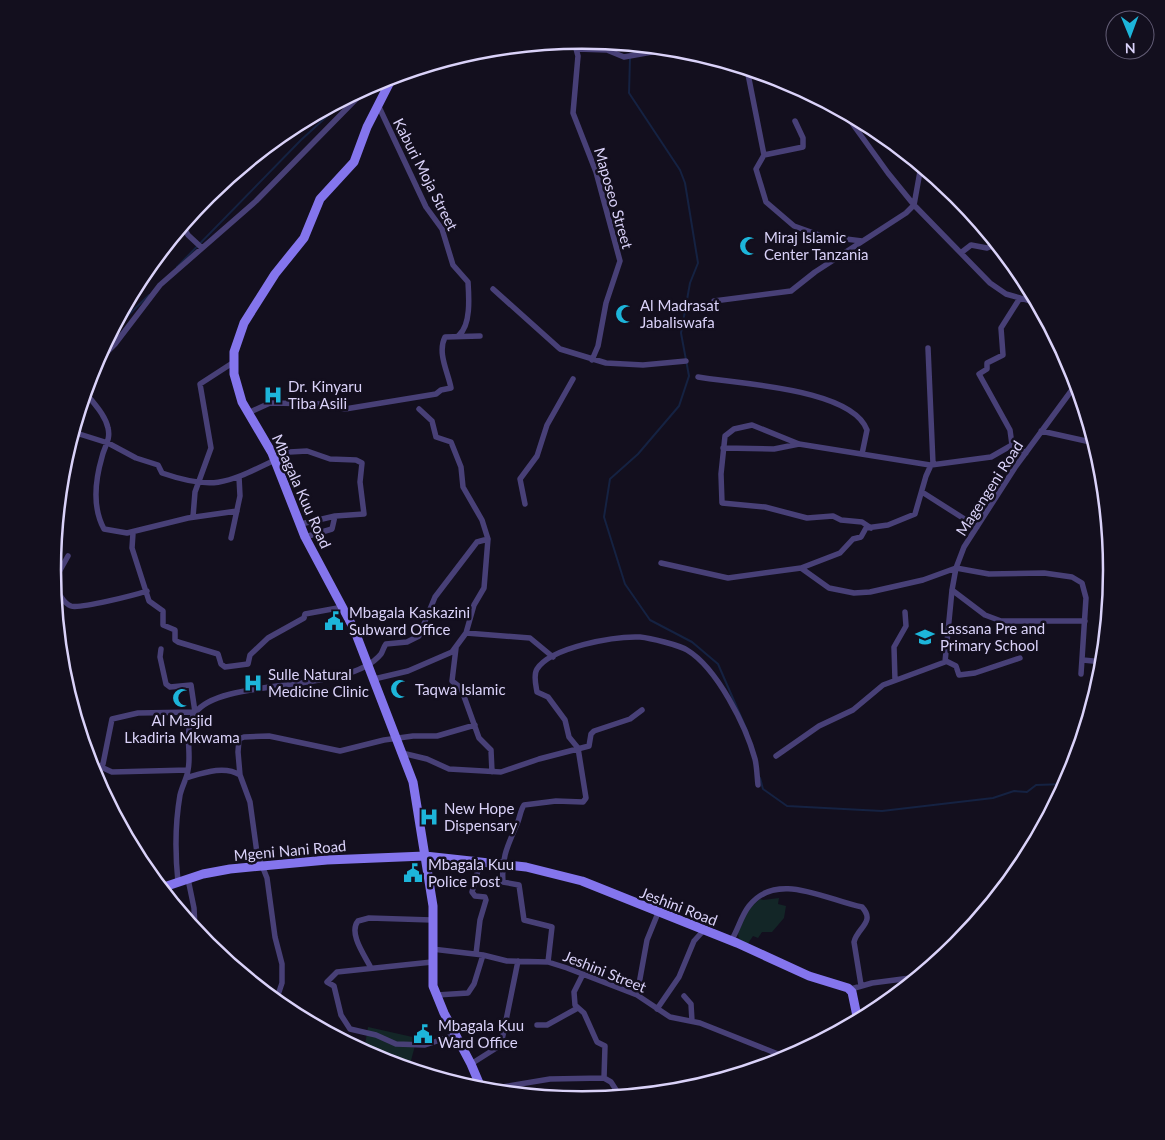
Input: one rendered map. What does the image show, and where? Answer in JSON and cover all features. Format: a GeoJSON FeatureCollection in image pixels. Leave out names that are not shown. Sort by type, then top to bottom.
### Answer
{"type":"FeatureCollection","features":[{"type":"Feature","properties":{"kind":"street","name":"Maposeo Street"},"geometry":{"type":"LineString","coordinates":[[577,49],[573,113],[596,172],[620,261],[606,303],[598,346],[592,360]]}},
{"type":"Feature","properties":{"kind":"street"},"geometry":{"type":"LineString","coordinates":[[579,49],[607,50],[624,57],[649,53]]}},
{"type":"Feature","properties":{"kind":"street"},"geometry":{"type":"LineString","coordinates":[[748,76],[764,155],[756,169],[762,196],[776,213],[794,226],[815,234],[862,241]]}},
{"type":"Feature","properties":{"kind":"street","name":"Mbagala Kuu Road"},"geometry":{"type":"LineString","coordinates":[[388,86],[379,107],[367,127],[354,162],[320,199],[310,227],[244,323],[234,352],[234,362],[236,384],[248,413],[273,456],[305,537],[343,607],[374,679],[412,782],[430,878],[433,986],[477,1080]]}},
{"type":"Feature","properties":{"kind":"street"},"geometry":{"type":"LineString","coordinates":[[111,348],[160,285],[256,201],[353,103]]}},
{"type":"Feature","properties":{"kind":"street","name":"Kaburi Moja Street"},"geometry":{"type":"LineString","coordinates":[[379,107],[426,208],[442,229],[453,265],[468,282],[467,319],[463,331],[459,335]]}},
{"type":"Feature","properties":{"kind":"street"},"geometry":{"type":"LineString","coordinates":[[764,155],[800,149],[804,145],[803,138],[794,121]]}},
{"type":"Feature","properties":{"kind":"street"},"geometry":{"type":"LineString","coordinates":[[854,126],[888,174],[914,205],[998,290],[1028,300]]}},
{"type":"Feature","properties":{"kind":"street"},"geometry":{"type":"LineString","coordinates":[[714,301],[791,291],[815,272],[897,220],[914,205],[920,173]]}},
{"type":"Feature","properties":{"kind":"street"},"geometry":{"type":"LineString","coordinates":[[186,232],[202,248]]}},
{"type":"Feature","properties":{"kind":"street"},"geometry":{"type":"LineString","coordinates":[[962,252],[971,245],[987,248],[991,247]]}},
{"type":"Feature","properties":{"kind":"street"},"geometry":{"type":"LineString","coordinates":[[493,289],[560,349],[606,363],[643,365],[686,360]]}},
{"type":"Feature","properties":{"kind":"street"},"geometry":{"type":"LineString","coordinates":[[1012,445],[1010,430],[979,374],[987,368],[987,363],[1003,355],[1002,328],[1020,298]]}},
{"type":"Feature","properties":{"kind":"street"},"geometry":{"type":"LineString","coordinates":[[248,413],[270,404],[322,404],[345,409],[436,394],[441,390],[450,388],[443,359],[443,342],[446,337],[459,335],[480,336]]}},
{"type":"Feature","properties":{"kind":"street"},"geometry":{"type":"LineString","coordinates":[[661,563],[728,578],[801,568],[840,553],[854,539],[861,537],[866,528],[888,525],[916,514],[932,465],[928,348]]}},
{"type":"Feature","properties":{"kind":"street"},"geometry":{"type":"LineString","coordinates":[[193,517],[197,483],[209,459],[211,448],[200,384],[234,362]]}},
{"type":"Feature","properties":{"kind":"street"},"geometry":{"type":"LineString","coordinates":[[698,377],[745,382],[805,394],[851,410],[861,418],[868,430],[862,454]]}},
{"type":"Feature","properties":{"kind":"street"},"geometry":{"type":"LineString","coordinates":[[525,504],[520,479],[537,456],[547,425],[573,379]]}},
{"type":"Feature","properties":{"kind":"street","name":"Magengeni Road"},"geometry":{"type":"LineString","coordinates":[[946,661],[952,590],[956,568],[964,547],[1041,431],[1071,390]]}},
{"type":"Feature","properties":{"kind":"street"},"geometry":{"type":"LineString","coordinates":[[90,399],[106,422],[108,443],[102,456],[95,494],[103,527],[124,533],[133,532],[193,517],[237,511]]}},
{"type":"Feature","properties":{"kind":"street"},"geometry":{"type":"LineString","coordinates":[[419,409],[432,421],[436,437],[450,442],[461,468],[463,487],[482,520],[488,539],[484,588],[474,605],[466,633],[456,648],[452,681],[461,688],[476,725],[479,738],[491,750],[492,772]]}},
{"type":"Feature","properties":{"kind":"street"},"geometry":{"type":"LineString","coordinates":[[871,528],[862,522],[840,520],[833,516],[802,518],[765,507],[722,502],[723,448],[727,434],[749,425],[799,444],[932,465],[991,457],[1012,445]]}},
{"type":"Feature","properties":{"kind":"street"},"geometry":{"type":"LineString","coordinates":[[1041,431],[1088,441]]}},
{"type":"Feature","properties":{"kind":"street"},"geometry":{"type":"LineString","coordinates":[[79,434],[108,443],[136,458],[158,464],[162,473],[197,483],[218,484],[239,477],[273,456],[307,451],[330,459],[361,461],[360,482],[365,513],[358,516],[335,516],[301,524]]}},
{"type":"Feature","properties":{"kind":"street"},"geometry":{"type":"LineString","coordinates":[[723,448],[774,449],[799,444]]}},
{"type":"Feature","properties":{"kind":"street"},"geometry":{"type":"LineString","coordinates":[[1012,445],[1026,453]]}},
{"type":"Feature","properties":{"kind":"street"},"geometry":{"type":"LineString","coordinates":[[231,538],[240,491],[239,477]]}},
{"type":"Feature","properties":{"kind":"street"},"geometry":{"type":"LineString","coordinates":[[922,492],[976,527]]}},
{"type":"Feature","properties":{"kind":"street"},"geometry":{"type":"LineString","coordinates":[[305,537],[332,529],[335,516]]}},
{"type":"Feature","properties":{"kind":"street"},"geometry":{"type":"LineString","coordinates":[[133,532],[132,549],[149,601],[164,612],[164,625],[176,631],[177,641],[218,654],[221,664],[225,667],[248,664],[250,655],[268,638],[302,620],[305,614],[343,607]]}},
{"type":"Feature","properties":{"kind":"street"},"geometry":{"type":"LineString","coordinates":[[100,768],[104,764],[109,724],[112,719],[138,713],[195,712],[206,705],[235,693],[349,673],[368,665],[382,653],[386,644],[407,642],[419,636],[430,605],[458,564],[467,557],[477,542],[488,539]]}},
{"type":"Feature","properties":{"kind":"street"},"geometry":{"type":"LineString","coordinates":[[61,568],[68,556]]}},
{"type":"Feature","properties":{"kind":"street"},"geometry":{"type":"LineString","coordinates":[[801,568],[829,588],[865,593],[923,580],[956,568],[988,574],[1044,573],[1072,577],[1082,583],[1086,598],[1081,674]]}},
{"type":"Feature","properties":{"kind":"street"},"geometry":{"type":"LineString","coordinates":[[952,590],[985,615],[1001,621],[1085,621]]}},
{"type":"Feature","properties":{"kind":"street"},"geometry":{"type":"LineString","coordinates":[[62,597],[65,602],[76,607],[107,600],[122,599],[147,591]]}},
{"type":"Feature","properties":{"kind":"street"},"geometry":{"type":"LineString","coordinates":[[895,680],[894,647],[906,626],[905,612]]}},
{"type":"Feature","properties":{"kind":"street"},"geometry":{"type":"LineString","coordinates":[[466,633],[530,638],[552,657]]}},
{"type":"Feature","properties":{"kind":"street"},"geometry":{"type":"LineString","coordinates":[[548,962],[552,927],[524,920],[519,885],[503,882],[502,865],[510,838],[524,805],[585,801],[578,748],[568,737],[565,720],[548,697],[538,692],[536,671],[552,657],[568,649],[625,638],[646,638],[688,651],[715,678],[738,718],[755,760],[758,786]]}},
{"type":"Feature","properties":{"kind":"street"},"geometry":{"type":"LineString","coordinates":[[374,679],[395,675],[421,666],[456,648]]}},
{"type":"Feature","properties":{"kind":"street"},"geometry":{"type":"LineString","coordinates":[[161,649],[160,657],[166,684],[170,687],[191,685],[195,712],[189,730],[188,770],[180,794],[175,834],[178,882]]}},
{"type":"Feature","properties":{"kind":"street"},"geometry":{"type":"LineString","coordinates":[[776,756],[819,726],[853,710],[878,688],[895,680],[942,665],[946,661],[956,666],[959,676],[975,673],[1020,658]]}},
{"type":"Feature","properties":{"kind":"street"},"geometry":{"type":"LineString","coordinates":[[1083,660],[1096,661]]}},
{"type":"Feature","properties":{"kind":"street"},"geometry":{"type":"LineString","coordinates":[[402,753],[427,759],[449,769],[503,772],[539,759],[589,745],[591,734],[594,731],[630,719],[642,710]]}},
{"type":"Feature","properties":{"kind":"street"},"geometry":{"type":"LineString","coordinates":[[277,992],[281,988],[282,964],[275,937],[264,865],[258,852],[250,802],[240,775],[238,742],[241,737],[276,737],[340,750],[396,738],[437,736],[476,725]]}},
{"type":"Feature","properties":{"kind":"street"},"geometry":{"type":"LineString","coordinates":[[101,768],[112,772],[188,770]]}},
{"type":"Feature","properties":{"kind":"street"},"geometry":{"type":"LineString","coordinates":[[186,778],[215,771],[232,771],[240,775]]}},
{"type":"Feature","properties":{"kind":"street","name":"Jeshini Road"},"geometry":{"type":"LineString","coordinates":[[425,856],[526,867],[566,875],[731,941],[809,976],[851,989]]}},
{"type":"Feature","properties":{"kind":"street","name":"Mgeni Nani Road"},"geometry":{"type":"LineString","coordinates":[[168,886],[230,869],[264,865],[425,856]]}},
{"type":"Feature","properties":{"kind":"street"},"geometry":{"type":"LineString","coordinates":[[437,995],[468,993],[474,984],[479,955],[480,920],[486,900],[485,897],[475,896],[472,892],[480,863]]}},
{"type":"Feature","properties":{"kind":"street"},"geometry":{"type":"LineString","coordinates":[[188,879],[194,918]]}},
{"type":"Feature","properties":{"kind":"street"},"geometry":{"type":"LineString","coordinates":[[731,941],[748,907],[763,894],[777,889],[793,888],[862,907],[867,913],[867,921],[854,942],[861,985]]}},
{"type":"Feature","properties":{"kind":"street"},"geometry":{"type":"LineString","coordinates":[[637,995],[648,940],[658,913]]}},
{"type":"Feature","properties":{"kind":"street"},"geometry":{"type":"LineString","coordinates":[[371,968],[355,934],[358,921],[369,918],[432,920]]}},
{"type":"Feature","properties":{"kind":"street"},"geometry":{"type":"LineString","coordinates":[[658,1009],[679,977],[694,941],[704,930]]}},
{"type":"Feature","properties":{"kind":"street","name":"Jeshini Street"},"geometry":{"type":"LineString","coordinates":[[432,949],[479,955],[506,961],[548,962],[637,995],[670,1018],[692,1021],[777,1054]]}},
{"type":"Feature","properties":{"kind":"street"},"geometry":{"type":"LineString","coordinates":[[471,1064],[500,1045],[518,961]]}},
{"type":"Feature","properties":{"kind":"street"},"geometry":{"type":"LineString","coordinates":[[432,962],[337,972],[327,982],[334,986],[341,1015],[350,1029],[376,1035],[396,1044],[425,1045],[455,1035]]}},
{"type":"Feature","properties":{"kind":"street"},"geometry":{"type":"LineString","coordinates":[[576,1009],[574,992],[583,974]]}},
{"type":"Feature","properties":{"kind":"street"},"geometry":{"type":"LineString","coordinates":[[856,1013],[851,989],[861,985],[906,979]]}},
{"type":"Feature","properties":{"kind":"street"},"geometry":{"type":"LineString","coordinates":[[684,996],[691,1004],[692,1021]]}},
{"type":"Feature","properties":{"kind":"street"},"geometry":{"type":"LineString","coordinates":[[536,1025],[547,1025],[576,1009]]}},
{"type":"Feature","properties":{"kind":"street"},"geometry":{"type":"LineString","coordinates":[[576,1009],[584,1013],[597,1042],[604,1046],[604,1078]]}},
{"type":"Feature","properties":{"kind":"street"},"geometry":{"type":"LineString","coordinates":[[508,1086],[550,1079],[604,1078],[611,1082],[616,1090]]}},
{"type":"Feature","properties":{"kind":"green space"},"geometry":{"type":"Polygon","coordinates":[[[779,898],[778,904],[786,906],[784,918],[772,932],[762,932],[758,938],[753,936],[747,945],[741,942],[738,930],[743,918],[751,907],[760,899],[779,898]]]}},
{"type":"Feature","properties":{"kind":"green space"},"geometry":{"type":"Polygon","coordinates":[[[368,1027],[417,1038],[411,1062],[365,1043],[368,1027]]]}},
{"type":"Feature","properties":{"kind":"waterway"},"geometry":{"type":"LineString","coordinates":[[630,58],[629,93],[680,170],[685,183],[698,263],[690,283],[681,333],[689,376],[679,406],[638,454],[610,479],[604,517],[625,584],[650,620],[692,642],[718,664],[748,733]]}},
{"type":"Feature","properties":{"kind":"waterway"},"geometry":{"type":"LineString","coordinates":[[177,267],[301,140],[327,116]]}},
{"type":"Feature","properties":{"kind":"waterway"},"geometry":{"type":"LineString","coordinates":[[127,316],[149,295]]}},
{"type":"Feature","properties":{"kind":"waterway"},"geometry":{"type":"LineString","coordinates":[[760,778],[763,789],[787,806],[882,811],[993,798],[1014,791],[1027,792],[1036,785],[1057,784]]}},
{"type":"Feature","properties":{"kind":"place","name":"Miraj Islamic Center Tanzania"},"geometry":{"type":"Point","coordinates":[749,246]}},
{"type":"Feature","properties":{"kind":"place","name":"Al Madrasat Jabaliswafa"},"geometry":{"type":"Point","coordinates":[625,314]}},
{"type":"Feature","properties":{"kind":"place","name":"Dr. Kinyaru Tiba Asili"},"geometry":{"type":"Point","coordinates":[273,395]}},
{"type":"Feature","properties":{"kind":"place","name":"Mbagala Kaskazini Subward Office"},"geometry":{"type":"Point","coordinates":[334,621]}},
{"type":"Feature","properties":{"kind":"place","name":"Lassana Pre and Primary School"},"geometry":{"type":"Point","coordinates":[925,637]}},
{"type":"Feature","properties":{"kind":"place","name":"Sulle Natural Medicine Clinic"},"geometry":{"type":"Point","coordinates":[253,683]}},
{"type":"Feature","properties":{"kind":"place","name":"Taqwa Islamic"},"geometry":{"type":"Point","coordinates":[400,689]}},
{"type":"Feature","properties":{"kind":"place","name":"Al Masjid Lkadiria Mkwama"},"geometry":{"type":"Point","coordinates":[182,698]}},
{"type":"Feature","properties":{"kind":"place","name":"New Hope Dispensary"},"geometry":{"type":"Point","coordinates":[429,817]}},
{"type":"Feature","properties":{"kind":"place","name":"Mbagala Kuu Police Post"},"geometry":{"type":"Point","coordinates":[413,873]}},
{"type":"Feature","properties":{"kind":"place","name":"Mbagala Kuu Ward Office"},"geometry":{"type":"Point","coordinates":[423,1034]}}]}
